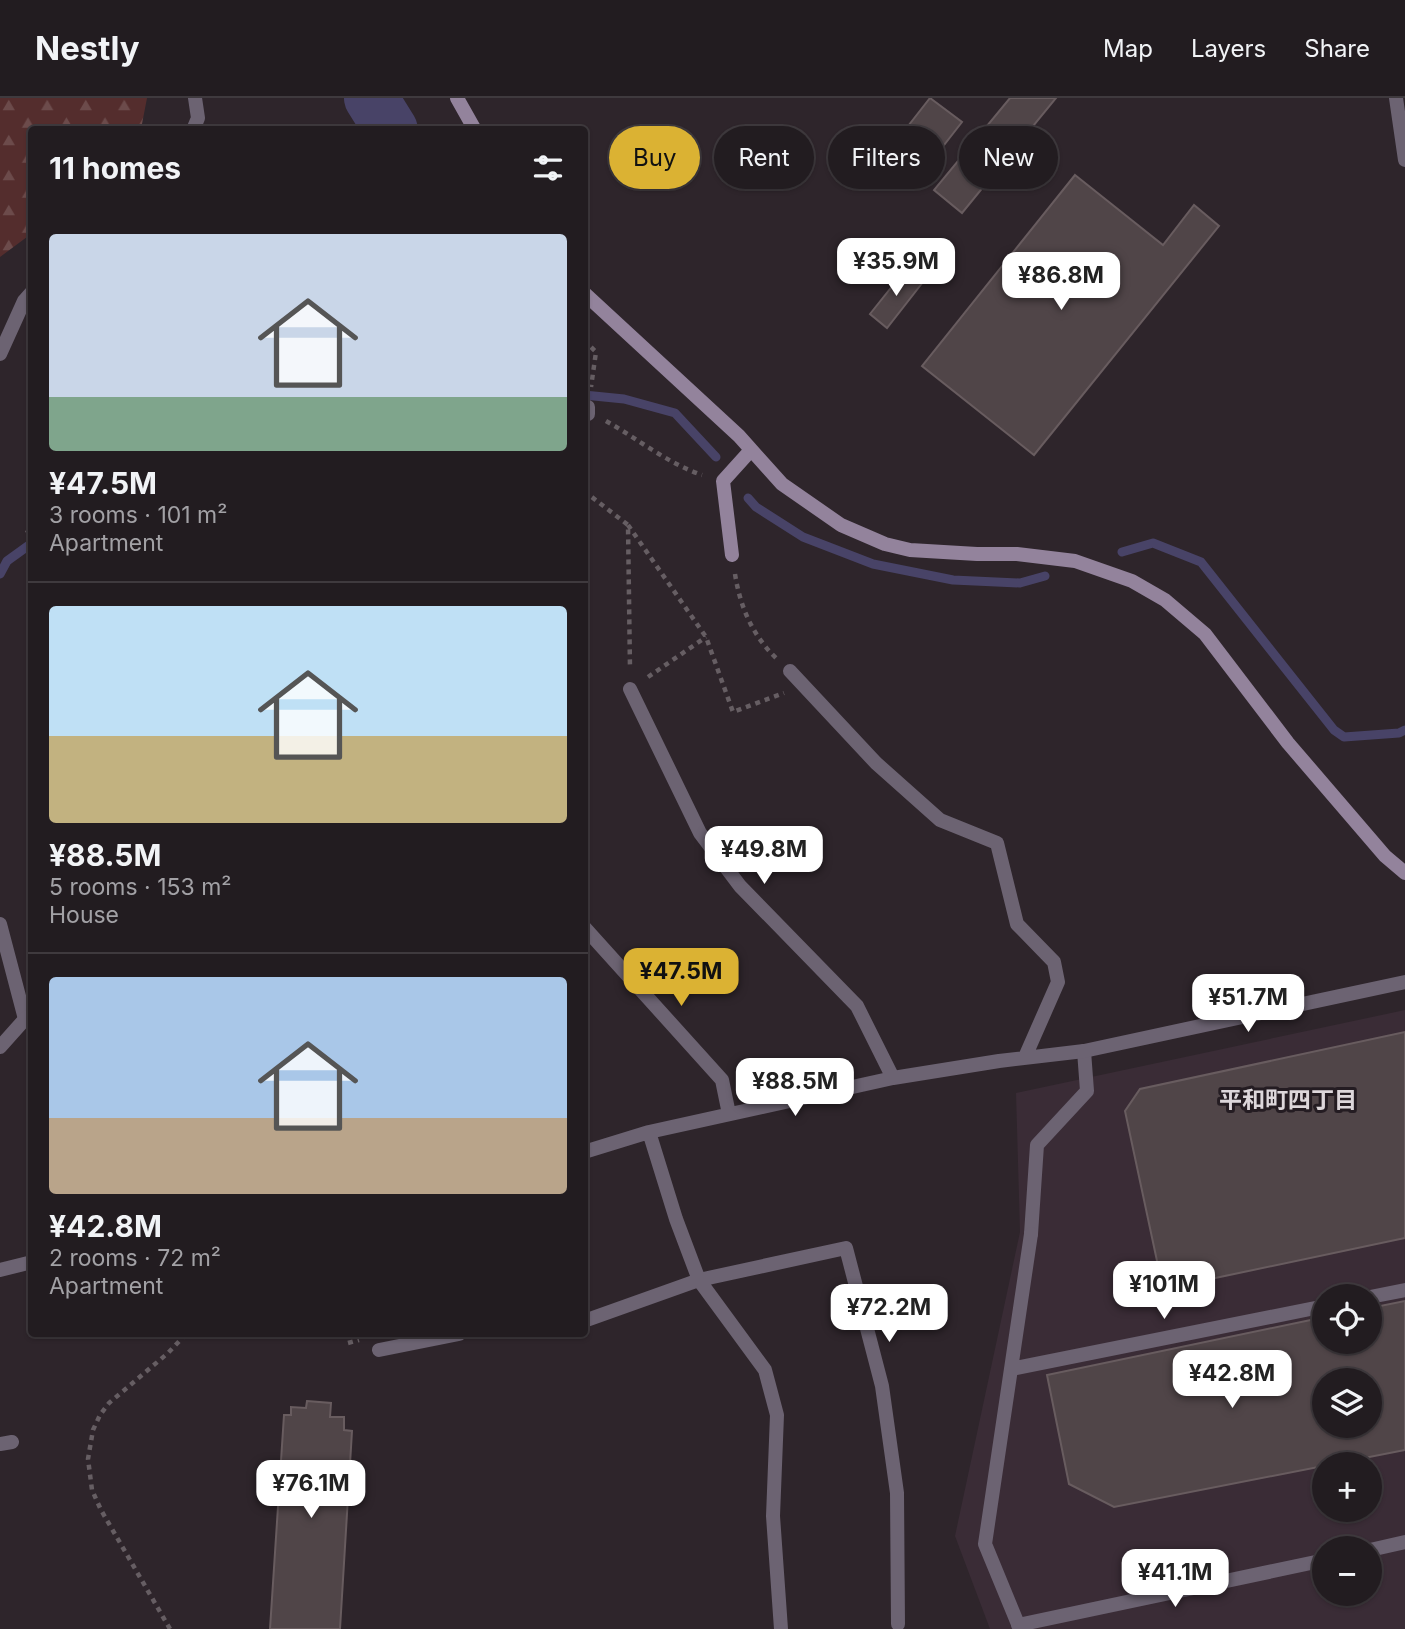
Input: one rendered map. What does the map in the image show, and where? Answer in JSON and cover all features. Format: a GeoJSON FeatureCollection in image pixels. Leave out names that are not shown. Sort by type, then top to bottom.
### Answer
{"type":"FeatureCollection","features":[{"type":"Feature","properties":{"kind":"street"},"geometry":{"type":"LineString","coordinates":[[194,126],[198,118],[195,98]]}},
{"type":"Feature","properties":{"kind":"street"},"geometry":{"type":"LineString","coordinates":[[457,98],[473,126]]}},
{"type":"Feature","properties":{"kind":"street"},"geometry":{"type":"LineString","coordinates":[[1396,98],[1405,160]]}},
{"type":"Feature","properties":{"kind":"street"},"geometry":{"type":"LineString","coordinates":[[0,354],[28,296]]}},
{"type":"Feature","properties":{"kind":"street"},"geometry":{"type":"LineString","coordinates":[[588,297],[738,436],[782,484],[841,525],[885,544],[910,550],[1017,554],[1075,561],[1132,581],[1165,600],[1205,634],[1288,743],[1385,856],[1405,873]]}},
{"type":"Feature","properties":{"kind":"street"},"geometry":{"type":"LineString","coordinates":[[732,555],[723,481],[751,450]]}},
{"type":"Feature","properties":{"kind":"street"},"geometry":{"type":"LineString","coordinates":[[790,671],[876,763],[940,820],[997,843],[1017,924],[1054,962],[1058,982],[1025,1057]]}},
{"type":"Feature","properties":{"kind":"street"},"geometry":{"type":"LineString","coordinates":[[630,690],[700,833],[740,886],[857,1006],[894,1078]]}},
{"type":"Feature","properties":{"kind":"street"},"geometry":{"type":"LineString","coordinates":[[0,924],[28,1016],[0,1047]]}},
{"type":"Feature","properties":{"kind":"street"},"geometry":{"type":"LineString","coordinates":[[588,931],[722,1080],[729,1114]]}},
{"type":"Feature","properties":{"kind":"street"},"geometry":{"type":"LineString","coordinates":[[588,1151],[649,1132],[894,1078],[1025,1057],[1084,1051],[1405,982]]}},
{"type":"Feature","properties":{"kind":"street"},"geometry":{"type":"LineString","coordinates":[[1084,1051],[1087,1091],[1037,1145],[1031,1234],[985,1544],[1019,1627],[1312,1563]]}},
{"type":"Feature","properties":{"kind":"street"},"geometry":{"type":"LineString","coordinates":[[649,1132],[676,1219],[699,1280],[765,1370],[777,1415],[773,1516],[781,1629]]}},
{"type":"Feature","properties":{"kind":"street"},"geometry":{"type":"LineString","coordinates":[[588,1320],[699,1280],[846,1248],[884,1399],[897,1493],[898,1624]]}},
{"type":"Feature","properties":{"kind":"street"},"geometry":{"type":"LineString","coordinates":[[0,1270],[28,1263]]}},
{"type":"Feature","properties":{"kind":"street"},"geometry":{"type":"LineString","coordinates":[[1382,1295],[1405,1290]]}},
{"type":"Feature","properties":{"kind":"street"},"geometry":{"type":"LineString","coordinates":[[1011,1369],[1312,1309]]}},
{"type":"Feature","properties":{"kind":"street"},"geometry":{"type":"LineString","coordinates":[[379,1350],[444,1337]]}},
{"type":"Feature","properties":{"kind":"street"},"geometry":{"type":"LineString","coordinates":[[1382,1547],[1405,1542]]}},
{"type":"Feature","properties":{"kind":"path"},"geometry":{"type":"LineString","coordinates":[[588,344],[596,352],[588,410],[658,454],[692,471],[723,481]]}},
{"type":"Feature","properties":{"kind":"path"},"geometry":{"type":"LineString","coordinates":[[588,494],[628,525],[706,637],[733,712],[804,686]]}},
{"type":"Feature","properties":{"kind":"path"},"geometry":{"type":"LineString","coordinates":[[628,525],[630,690]]}},
{"type":"Feature","properties":{"kind":"path"},"geometry":{"type":"LineString","coordinates":[[732,555],[737,589],[755,634],[790,671]]}},
{"type":"Feature","properties":{"kind":"path"},"geometry":{"type":"LineString","coordinates":[[630,690],[706,637]]}},
{"type":"Feature","properties":{"kind":"path"},"geometry":{"type":"LineString","coordinates":[[170,1629],[101,1510],[92,1490],[88,1459],[93,1430],[109,1403],[183,1337]]}},
{"type":"Feature","properties":{"kind":"shaded area"},"geometry":{"type":"Polygon","coordinates":[[[1405,1010],[1405,1629],[990,1629],[955,1536],[1020,1232],[1016,1093],[1405,1010]]]}},
{"type":"Feature","properties":{"kind":"green space"},"geometry":{"type":"Polygon","coordinates":[[[0,98],[147,98],[142,126],[28,126],[28,236],[0,257],[0,98]]]}},
{"type":"Feature","properties":{"kind":"building"},"geometry":{"type":"Polygon","coordinates":[[[930,98],[962,122],[945,144],[945,126],[908,126],[930,98]]]}},
{"type":"Feature","properties":{"kind":"building"},"geometry":{"type":"Polygon","coordinates":[[[1010,98],[1056,98],[1033,126],[987,126],[1010,98]]]}},
{"type":"Feature","properties":{"kind":"building"},"geometry":{"type":"Polygon","coordinates":[[[959,160],[959,189],[982,189],[962,213],[934,190],[945,189],[945,177],[959,160]]]}},
{"type":"Feature","properties":{"kind":"building"},"geometry":{"type":"Polygon","coordinates":[[[1075,175],[1163,245],[1194,205],[1219,226],[1034,455],[922,366],[1075,175]]]}},
{"type":"Feature","properties":{"kind":"building"},"geometry":{"type":"Polygon","coordinates":[[[906,269],[923,282],[887,328],[870,314],[906,269]]]}},
{"type":"Feature","properties":{"kind":"building"},"geometry":{"type":"Polygon","coordinates":[[[1405,1032],[1405,1238],[1163,1289],[1125,1111],[1140,1089],[1405,1032]]]}},
{"type":"Feature","properties":{"kind":"building"},"geometry":{"type":"Polygon","coordinates":[[[1405,1301],[1405,1450],[1382,1455],[1382,1452],[1312,1452],[1312,1468],[1114,1507],[1069,1484],[1047,1375],[1312,1320],[1312,1354],[1382,1354],[1382,1306],[1405,1301]]]}},
{"type":"Feature","properties":{"kind":"building"},"geometry":{"type":"Polygon","coordinates":[[[307,1401],[331,1403],[330,1417],[344,1417],[344,1430],[352,1431],[340,1629],[270,1629],[284,1415],[291,1415],[291,1407],[306,1408],[307,1401]]]}},
{"type":"Feature","properties":{"kind":"waterway"},"geometry":{"type":"LineString","coordinates":[[371,98],[388,126]]}},
{"type":"Feature","properties":{"kind":"waterway"},"geometry":{"type":"LineString","coordinates":[[588,395],[624,399],[675,413],[716,457]]}},
{"type":"Feature","properties":{"kind":"waterway"},"geometry":{"type":"LineString","coordinates":[[748,498],[756,507],[803,537],[873,564],[953,580],[1020,583],[1045,576]]}},
{"type":"Feature","properties":{"kind":"waterway"},"geometry":{"type":"LineString","coordinates":[[1122,552],[1153,543],[1201,562],[1334,730],[1344,737],[1399,733],[1405,730]]}},
{"type":"Feature","properties":{"kind":"waterway"},"geometry":{"type":"LineString","coordinates":[[0,574],[7,561],[28,546]]}},
{"type":"Feature","properties":{"kind":"district","name":"平和町四丁目"},"geometry":{"type":"Point","coordinates":[1288,1100]}}]}
